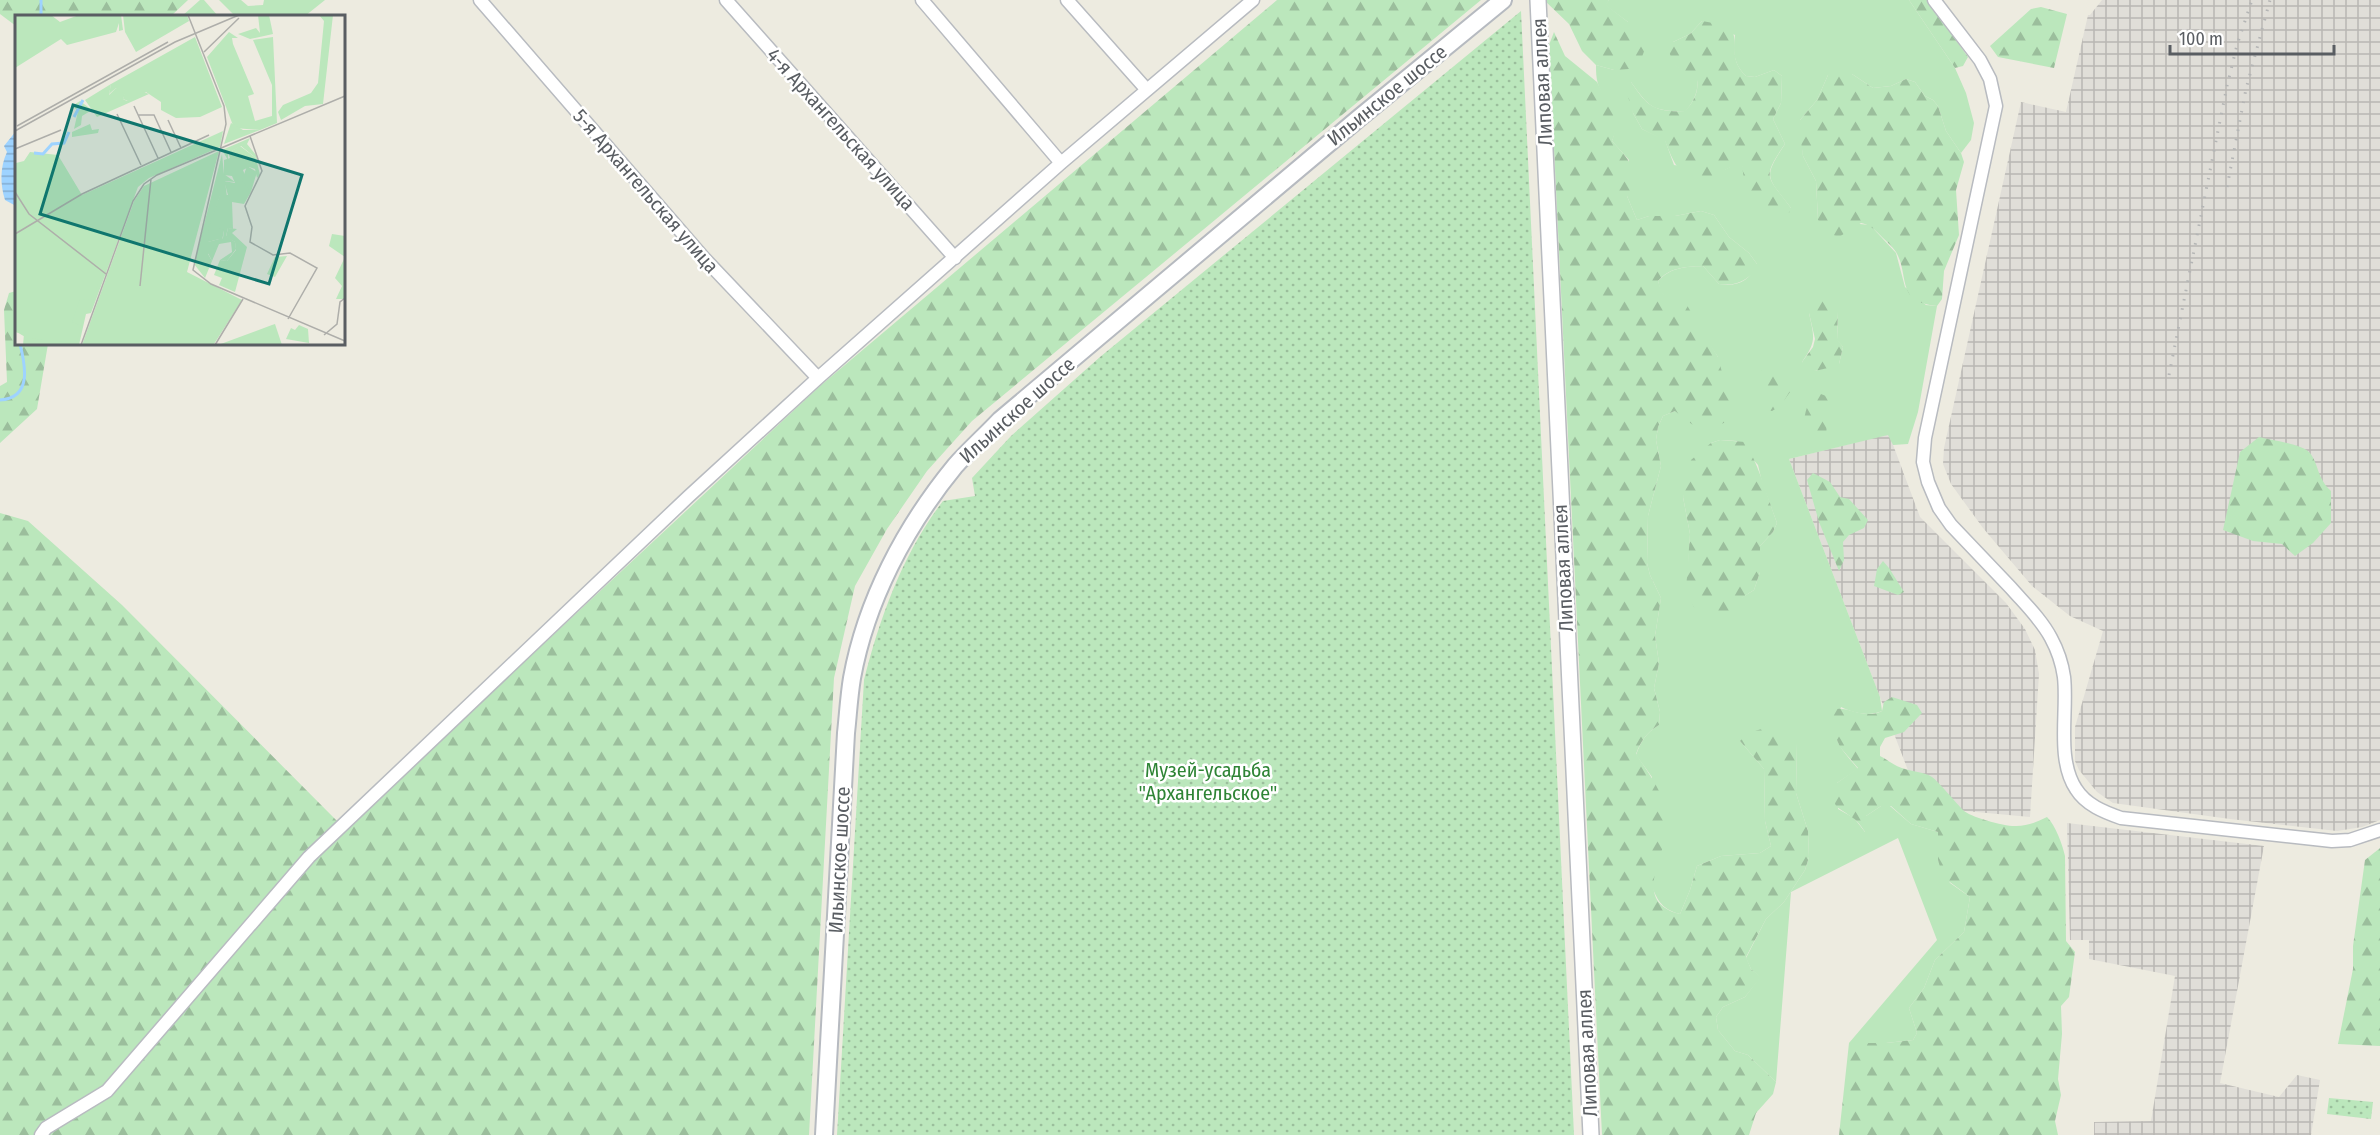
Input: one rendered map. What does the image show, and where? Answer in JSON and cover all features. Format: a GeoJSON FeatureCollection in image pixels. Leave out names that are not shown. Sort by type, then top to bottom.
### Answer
{"type":"FeatureCollection","features":[{"type":"Feature","properties":{"kind":"main road","name":"Ильинское шоссе"},"geometry":{"type":"LineString","coordinates":[[824,1135],[845,745],[852,679],[862,635],[879,589],[899,549],[923,509],[956,465],[1000,420],[1503,0]]}},
{"type":"Feature","properties":{"kind":"street","name":"5-я Архангельская улица"},"geometry":{"type":"LineString","coordinates":[[480,0],[703,257],[818,378]]}},
{"type":"Feature","properties":{"kind":"street","name":"4-я Архангельская улица"},"geometry":{"type":"LineString","coordinates":[[726,0],[955,258]]}},
{"type":"Feature","properties":{"kind":"street"},"geometry":{"type":"LineString","coordinates":[[922,0],[1061,163]]}},
{"type":"Feature","properties":{"kind":"street"},"geometry":{"type":"LineString","coordinates":[[1067,0],[1147,90]]}},
{"type":"Feature","properties":{"kind":"street"},"geometry":{"type":"LineString","coordinates":[[41,1135],[46,1128],[107,1091],[309,857],[688,497],[818,378],[1061,163],[1253,0]]}},
{"type":"Feature","properties":{"kind":"street","name":"Липовая аллея"},"geometry":{"type":"LineString","coordinates":[[1538,0],[1591,1135]]}},
{"type":"Feature","properties":{"kind":"street"},"geometry":{"type":"LineString","coordinates":[[1934,0],[1980,60],[1990,79],[1996,106],[1925,438],[1923,462],[1928,482],[1939,508],[2038,617],[2051,637],[2059,655],[2064,677],[2064,739],[2069,774],[2076,791],[2103,812],[2121,818],[2332,841],[2350,840],[2380,830]]}},
{"type":"Feature","properties":{"kind":"shaded area"},"geometry":{"type":"Polygon","coordinates":[[[2102,0],[2380,0],[2380,820],[2362,827],[2337,831],[2230,819],[2113,803],[2097,792],[2079,770],[2075,761],[2075,727],[2103,631],[2070,616],[2032,586],[1983,528],[1951,484],[1943,464],[1944,448],[2021,102],[2066,112],[2088,15],[2102,0]]]}},
{"type":"Feature","properties":{"kind":"shaded area"},"geometry":{"type":"Polygon","coordinates":[[[1889,434],[1920,517],[2006,603],[2025,629],[2035,650],[2039,674],[2030,817],[1922,807],[1789,459],[1889,434]]]}},
{"type":"Feature","properties":{"kind":"shaded area"},"geometry":{"type":"Polygon","coordinates":[[[2067,823],[2264,846],[2220,1083],[2279,1097],[2297,1075],[2320,1080],[2311,1135],[2094,1135],[2094,1122],[2151,1121],[2175,976],[2089,959],[2089,940],[2070,940],[2067,823]]]}},
{"type":"Feature","properties":{"kind":"green space"},"geometry":{"type":"Polygon","coordinates":[[[0,0],[188,0],[172,15],[15,15],[15,25],[0,14],[0,0]]]}},
{"type":"Feature","properties":{"kind":"green space"},"geometry":{"type":"Polygon","coordinates":[[[200,0],[204,0],[217,15],[183,15],[200,0]]]}},
{"type":"Feature","properties":{"kind":"green space"},"geometry":{"type":"Polygon","coordinates":[[[219,0],[241,0],[248,6],[263,5],[264,0],[325,0],[306,15],[234,15],[219,0]]]}},
{"type":"Feature","properties":{"kind":"green space"},"geometry":{"type":"Polygon","coordinates":[[[1277,0],[1481,0],[972,421],[927,471],[887,529],[855,586],[834,678],[809,1135],[0,1135],[0,513],[28,521],[122,605],[345,829],[820,386],[1277,0]]]}},
{"type":"Feature","properties":{"kind":"green space"},"geometry":{"type":"Polygon","coordinates":[[[1544,0],[1609,0],[1606,5],[1628,22],[1647,43],[1642,57],[1629,69],[1614,70],[1596,65],[1582,51],[1569,24],[1544,0]]]}},
{"type":"Feature","properties":{"kind":"green space"},"geometry":{"type":"Polygon","coordinates":[[[1609,0],[1909,0],[1955,68],[1966,93],[1974,123],[1971,140],[1961,153],[1946,131],[1938,106],[1925,96],[1915,82],[1906,79],[1891,86],[1873,88],[1852,74],[1828,75],[1817,100],[1800,120],[1803,156],[1816,181],[1818,220],[1870,225],[1896,253],[1905,287],[1926,305],[1937,306],[1918,412],[1908,444],[1893,445],[1888,435],[1789,459],[1880,697],[1882,711],[1862,714],[1841,707],[1836,727],[1837,741],[1858,769],[1837,783],[1838,809],[1854,818],[1865,832],[1866,816],[1881,806],[1890,806],[1911,824],[1938,832],[1938,860],[1950,883],[1970,897],[1964,932],[1935,960],[1924,988],[1909,1008],[1917,1033],[1913,1040],[1849,1043],[1937,940],[1898,838],[1791,892],[1776,1082],[1748,1055],[1735,1051],[1718,1030],[1716,1017],[1723,1007],[1745,997],[1760,977],[1751,969],[1746,958],[1766,919],[1784,902],[1805,870],[1809,857],[1808,831],[1796,793],[1797,743],[1740,741],[1764,769],[1765,821],[1771,846],[1760,853],[1721,856],[1697,866],[1680,914],[1663,906],[1653,889],[1652,777],[1636,755],[1645,738],[1659,725],[1660,712],[1654,688],[1659,663],[1655,636],[1661,598],[1647,563],[1648,516],[1661,466],[1656,440],[1658,427],[1663,416],[1675,411],[1718,357],[1686,314],[1661,293],[1658,281],[1673,270],[1703,266],[1719,284],[1732,285],[1747,279],[1757,264],[1749,253],[1729,237],[1714,215],[1701,211],[1675,216],[1649,216],[1637,220],[1627,196],[1629,160],[1612,141],[1614,118],[1601,92],[1596,72],[1596,65],[1614,70],[1628,22],[1605,5],[1609,0]],[[1702,21],[1690,34],[1673,42],[1675,65],[1697,79],[1696,93],[1685,112],[1658,109],[1643,98],[1631,82],[1633,113],[1642,129],[1665,140],[1674,165],[1718,173],[1734,165],[1742,166],[1791,211],[1770,177],[1773,164],[1785,144],[1773,119],[1781,103],[1782,76],[1774,70],[1755,77],[1746,76],[1735,57],[1735,35],[1702,21]],[[1838,312],[1809,313],[1813,339],[1802,362],[1815,371],[1839,364],[1843,347],[1837,340],[1838,312]],[[1720,440],[1711,443],[1683,497],[1690,534],[1687,590],[1733,607],[1738,600],[1754,590],[1760,572],[1760,546],[1773,532],[1777,523],[1758,465],[1737,441],[1720,440]]]}},
{"type":"Feature","properties":{"kind":"green space"},"geometry":{"type":"Polygon","coordinates":[[[1909,0],[1927,0],[1968,57],[1963,66],[1955,68],[1909,0]]]}},
{"type":"Feature","properties":{"kind":"green space"},"geometry":{"type":"Polygon","coordinates":[[[2041,7],[2067,14],[2054,68],[1998,57],[1990,46],[2031,9],[2041,7]]]}},
{"type":"Feature","properties":{"kind":"green space","name":"Музей-усадьба \"Архангельское\""},"geometry":{"type":"Polygon","coordinates":[[[1521,11],[1574,1135],[837,1135],[864,680],[885,609],[916,542],[943,501],[975,496],[972,478],[1011,436],[1100,357],[1521,11]]]}},
{"type":"Feature","properties":{"kind":"green space"},"geometry":{"type":"Polygon","coordinates":[[[1702,21],[1730,26],[1734,39],[1735,57],[1746,76],[1755,77],[1774,70],[1782,76],[1781,103],[1773,119],[1785,144],[1772,164],[1770,177],[1791,208],[1791,211],[1784,216],[1746,192],[1742,166],[1730,167],[1722,172],[1710,190],[1686,176],[1677,166],[1665,141],[1642,129],[1633,113],[1626,90],[1631,82],[1652,106],[1684,112],[1690,105],[1695,97],[1697,80],[1674,65],[1668,49],[1673,42],[1690,34],[1702,21]]]}},
{"type":"Feature","properties":{"kind":"green space"},"geometry":{"type":"Polygon","coordinates":[[[1554,32],[1565,56],[1597,82],[1615,117],[1616,130],[1612,141],[1628,160],[1634,173],[1632,188],[1627,196],[1637,220],[1649,216],[1675,216],[1701,211],[1714,215],[1729,237],[1749,253],[1757,264],[1761,264],[1747,278],[1726,285],[1719,284],[1703,266],[1673,270],[1658,281],[1662,293],[1673,300],[1685,302],[1718,357],[1731,407],[1731,420],[1712,427],[1701,428],[1696,427],[1675,411],[1663,416],[1658,427],[1656,440],[1661,466],[1648,516],[1647,563],[1661,598],[1655,636],[1659,663],[1654,688],[1660,712],[1659,725],[1644,738],[1636,754],[1658,789],[1667,812],[1668,825],[1654,884],[1656,897],[1664,907],[1680,914],[1697,866],[1721,856],[1760,853],[1771,846],[1765,821],[1764,769],[1740,741],[1754,731],[1769,729],[1783,733],[1797,743],[1796,793],[1808,831],[1809,857],[1805,870],[1784,902],[1766,919],[1746,957],[1751,969],[1761,977],[1745,997],[1723,1007],[1716,1017],[1718,1030],[1735,1051],[1748,1055],[1776,1082],[1773,1094],[1756,1113],[1749,1135],[1602,1135],[1549,45],[1554,32]]]}},
{"type":"Feature","properties":{"kind":"green space"},"geometry":{"type":"Polygon","coordinates":[[[1836,71],[1852,74],[1873,88],[1891,86],[1906,79],[1915,82],[1925,96],[1938,106],[1946,131],[1961,153],[1964,162],[1956,190],[1959,235],[1944,271],[1942,299],[1937,306],[1924,304],[1909,293],[1896,252],[1871,227],[1861,223],[1839,237],[1830,234],[1818,220],[1816,181],[1803,156],[1799,128],[1800,120],[1817,100],[1828,75],[1836,71]]]}},
{"type":"Feature","properties":{"kind":"green space"},"geometry":{"type":"Polygon","coordinates":[[[15,291],[15,345],[48,345],[37,409],[0,443],[0,386],[7,382],[4,310],[9,293],[15,291]]]}},
{"type":"Feature","properties":{"kind":"green space"},"geometry":{"type":"Polygon","coordinates":[[[1816,295],[1838,312],[1837,339],[1843,347],[1839,364],[1844,372],[1838,373],[1832,367],[1815,371],[1806,370],[1802,362],[1813,347],[1815,339],[1809,313],[1816,295]]]}},
{"type":"Feature","properties":{"kind":"green space"},"geometry":{"type":"Polygon","coordinates":[[[1779,367],[1790,392],[1780,406],[1772,411],[1768,410],[1764,397],[1756,387],[1756,379],[1761,371],[1779,367]]]}},
{"type":"Feature","properties":{"kind":"green space"},"geometry":{"type":"Polygon","coordinates":[[[1816,393],[1829,398],[1833,410],[1827,417],[1826,441],[1818,445],[1805,434],[1804,429],[1807,406],[1816,393]]]}},
{"type":"Feature","properties":{"kind":"green space"},"geometry":{"type":"Polygon","coordinates":[[[2259,437],[2307,450],[2323,481],[2331,491],[2331,523],[2313,543],[2295,556],[2282,544],[2253,541],[2223,530],[2240,452],[2259,437]]]}},
{"type":"Feature","properties":{"kind":"green space"},"geometry":{"type":"Polygon","coordinates":[[[1720,440],[1745,442],[1759,472],[1777,523],[1773,532],[1760,546],[1760,572],[1754,590],[1737,603],[1732,616],[1723,618],[1711,616],[1694,607],[1686,590],[1690,534],[1683,497],[1691,460],[1711,443],[1720,440]]]}},
{"type":"Feature","properties":{"kind":"green space"},"geometry":{"type":"Polygon","coordinates":[[[1813,473],[1830,482],[1840,497],[1849,499],[1868,520],[1864,528],[1849,535],[1843,542],[1844,560],[1839,571],[1819,522],[1807,480],[1813,473]]]}},
{"type":"Feature","properties":{"kind":"green space"},"geometry":{"type":"Polygon","coordinates":[[[1883,561],[1904,592],[1898,595],[1874,586],[1877,569],[1883,561]]]}},
{"type":"Feature","properties":{"kind":"green space"},"geometry":{"type":"Polygon","coordinates":[[[1892,697],[1917,705],[1922,713],[1904,732],[1885,738],[1880,747],[1880,756],[1902,768],[1932,777],[1963,810],[1980,818],[2016,826],[2047,817],[2060,841],[2065,856],[2066,941],[2075,952],[2069,997],[2061,1006],[2062,1034],[2058,1079],[2061,1095],[2055,1121],[2058,1135],[1839,1135],[1849,1043],[1913,1040],[1917,1033],[1909,1008],[1924,988],[1935,960],[1964,932],[1970,897],[1943,877],[1938,860],[1938,832],[1911,824],[1891,806],[1881,806],[1866,816],[1866,833],[1857,821],[1836,805],[1837,783],[1858,768],[1840,747],[1826,714],[1832,710],[1845,709],[1874,714],[1882,711],[1884,702],[1892,697]]]}},
{"type":"Feature","properties":{"kind":"green space"},"geometry":{"type":"Polygon","coordinates":[[[2380,848],[2380,1046],[2338,1044],[2353,969],[2353,946],[2365,860],[2380,848]]]}},
{"type":"Feature","properties":{"kind":"green space"},"geometry":{"type":"Polygon","coordinates":[[[2329,1098],[2373,1102],[2371,1119],[2327,1114],[2329,1098]]]}},
{"type":"Feature","properties":{"kind":"water"},"geometry":{"type":"Polygon","coordinates":[[[15,132],[15,205],[5,200],[2,188],[3,164],[7,152],[4,146],[15,132]]]}},
{"type":"Feature","properties":{"kind":"waterway"},"geometry":{"type":"LineString","coordinates":[[41,0],[41,15]]}},
{"type":"Feature","properties":{"kind":"waterway"},"geometry":{"type":"LineString","coordinates":[[0,400],[11,398],[22,387],[25,370],[20,345]]}},
{"type":"Feature","properties":{"kind":"railway"},"geometry":{"type":"LineString","coordinates":[[2169,375],[2227,86],[2237,45],[2252,0]]}},
{"type":"Feature","properties":{"kind":"railway"},"geometry":{"type":"LineString","coordinates":[[2227,187],[2246,89],[2270,0]]}}]}
